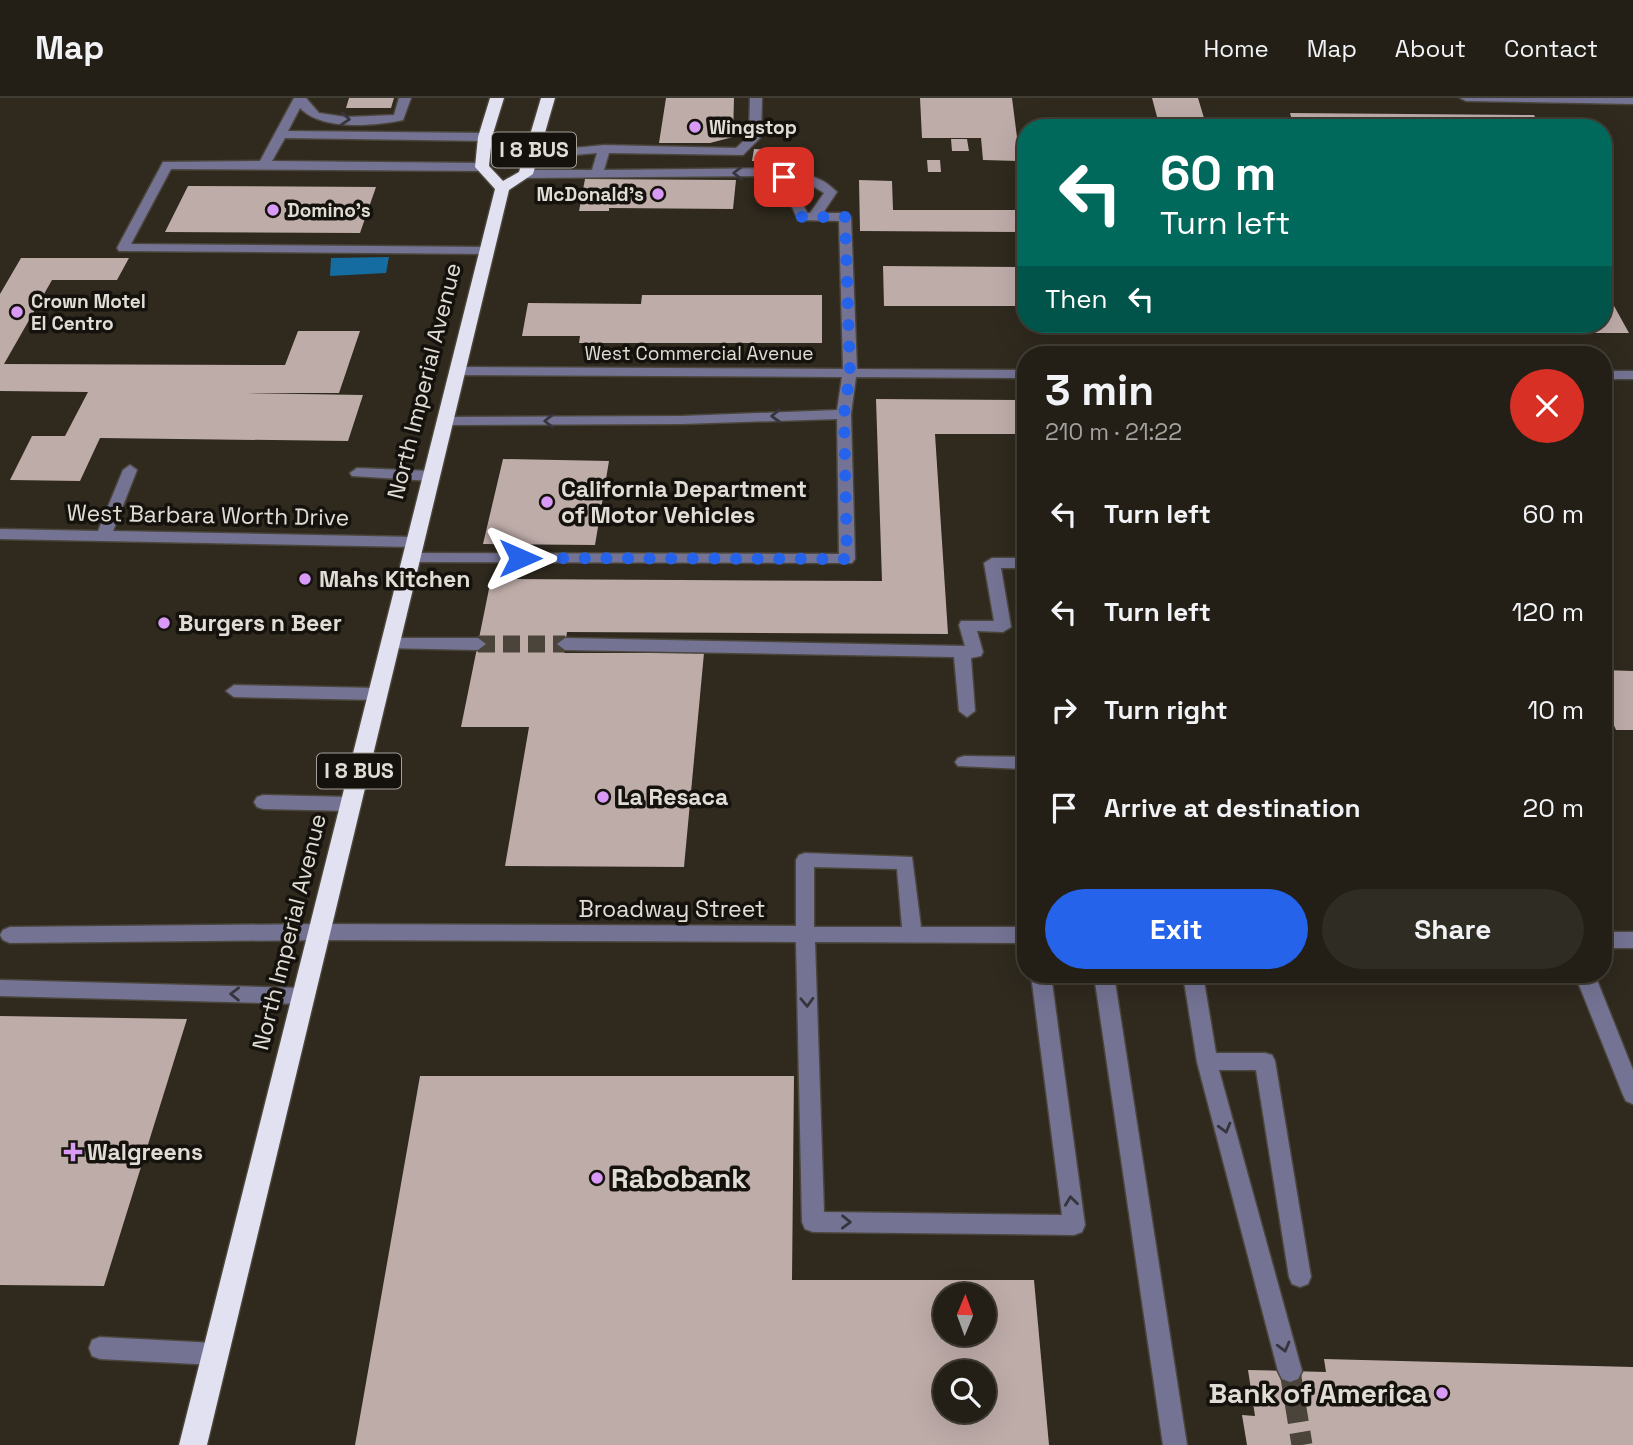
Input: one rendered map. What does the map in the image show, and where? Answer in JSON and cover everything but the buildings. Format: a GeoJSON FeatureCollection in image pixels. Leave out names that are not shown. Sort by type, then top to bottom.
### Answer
{"type":"FeatureCollection","features":[{"type":"Feature","properties":{"kind":"highway","name":"I 8 BUS"},"geometry":{"type":"LineString","coordinates":[[497,98],[485,136],[482,167],[502,188],[526,174],[548,98]]}},
{"type":"Feature","properties":{"kind":"highway","name":"North Imperial Avenue"},"geometry":{"type":"LineString","coordinates":[[193,1445],[502,188]]}},
{"type":"Feature","properties":{"kind":"street"},"geometry":{"type":"LineString","coordinates":[[399,118],[405,98]]}},
{"type":"Feature","properties":{"kind":"street"},"geometry":{"type":"LineString","coordinates":[[533,156],[604,149],[739,152],[755,137],[756,98]]}},
{"type":"Feature","properties":{"kind":"street"},"geometry":{"type":"LineString","coordinates":[[1466,98],[1633,101]]}},
{"type":"Feature","properties":{"kind":"street"},"geometry":{"type":"LineString","coordinates":[[297,103],[313,114],[342,120],[399,118],[419,136]]}},
{"type":"Feature","properties":{"kind":"street"},"geometry":{"type":"LineString","coordinates":[[264,165],[297,103]]}},
{"type":"Feature","properties":{"kind":"street"},"geometry":{"type":"LineString","coordinates":[[297,103],[299,117],[339,135]]}},
{"type":"Feature","properties":{"kind":"street"},"geometry":{"type":"LineString","coordinates":[[280,134],[485,136]]}},
{"type":"Feature","properties":{"kind":"street"},"geometry":{"type":"LineString","coordinates":[[597,173],[604,149]]}},
{"type":"Feature","properties":{"kind":"street"},"geometry":{"type":"LineString","coordinates":[[482,167],[167,165],[123,248],[487,251]]}},
{"type":"Feature","properties":{"kind":"street"},"geometry":{"type":"LineString","coordinates":[[783,175],[827,172]]}},
{"type":"Feature","properties":{"kind":"street"},"geometry":{"type":"LineString","coordinates":[[526,174],[808,177],[831,192],[808,217]]}},
{"type":"Feature","properties":{"kind":"street"},"geometry":{"type":"LineString","coordinates":[[783,175],[808,217]]}},
{"type":"Feature","properties":{"kind":"street"},"geometry":{"type":"LineString","coordinates":[[445,421],[682,420],[844,414],[850,373],[845,217],[808,217]]}},
{"type":"Feature","properties":{"kind":"street","name":"West Commercial Avenue"},"geometry":{"type":"LineString","coordinates":[[457,371],[1017,374]]}},
{"type":"Feature","properties":{"kind":"street"},"geometry":{"type":"LineString","coordinates":[[1612,375],[1633,375]]}},
{"type":"Feature","properties":{"kind":"street","name":"West Barbara Worth Drive"},"geometry":{"type":"LineString","coordinates":[[0,534],[104,535],[413,550],[847,559],[844,414]]}},
{"type":"Feature","properties":{"kind":"street"},"geometry":{"type":"LineString","coordinates":[[104,535],[130,470]]}},
{"type":"Feature","properties":{"kind":"street"},"geometry":{"type":"LineString","coordinates":[[357,474],[431,476]]}},
{"type":"Feature","properties":{"kind":"street"},"geometry":{"type":"LineString","coordinates":[[565,644],[975,652],[967,625],[1003,627],[992,563],[1017,563]]}},
{"type":"Feature","properties":{"kind":"street"},"geometry":{"type":"LineString","coordinates":[[390,644],[478,644]]}},
{"type":"Feature","properties":{"kind":"street"},"geometry":{"type":"LineString","coordinates":[[962,652],[967,711]]}},
{"type":"Feature","properties":{"kind":"street"},"geometry":{"type":"LineString","coordinates":[[234,691],[378,694]]}},
{"type":"Feature","properties":{"kind":"street"},"geometry":{"type":"LineString","coordinates":[[964,762],[1017,763]]}},
{"type":"Feature","properties":{"kind":"street"},"geometry":{"type":"LineString","coordinates":[[263,803],[351,804]]}},
{"type":"Feature","properties":{"kind":"street"},"geometry":{"type":"LineString","coordinates":[[912,935],[906,862],[805,860],[804,934],[813,1222],[1074,1224],[1042,983]]}},
{"type":"Feature","properties":{"kind":"street","name":"Broadway Street"},"geometry":{"type":"LineString","coordinates":[[10,935],[319,932],[1017,935]]}},
{"type":"Feature","properties":{"kind":"street"},"geometry":{"type":"LineString","coordinates":[[1612,940],[1633,940]]}},
{"type":"Feature","properties":{"kind":"street"},"geometry":{"type":"LineString","coordinates":[[1105,983],[1175,1445]]}},
{"type":"Feature","properties":{"kind":"street"},"geometry":{"type":"LineString","coordinates":[[1194,983],[1207,1062],[1290,1371]]}},
{"type":"Feature","properties":{"kind":"street"},"geometry":{"type":"LineString","coordinates":[[1589,983],[1628,1072],[1633,1095]]}},
{"type":"Feature","properties":{"kind":"street"},"geometry":{"type":"LineString","coordinates":[[0,988],[303,996]]}},
{"type":"Feature","properties":{"kind":"street"},"geometry":{"type":"LineString","coordinates":[[1207,1062],[1265,1060],[1300,1277]]}},
{"type":"Feature","properties":{"kind":"street"},"geometry":{"type":"LineString","coordinates":[[100,1348],[215,1354]]}},
{"type":"Feature","properties":{"kind":"water"},"geometry":{"type":"Polygon","coordinates":[[[389,257],[386,273],[330,276],[331,258],[389,257]]]}},
{"type":"Feature","properties":{"kind":"tunnel"},"geometry":{"type":"LineString","coordinates":[[478,644],[565,644]]}},
{"type":"Feature","properties":{"kind":"tunnel"},"geometry":{"type":"LineString","coordinates":[[1290,1371],[1302,1445]]}},
{"type":"Feature","properties":{"kind":"place","name":"Wingstop"},"geometry":{"type":"Point","coordinates":[695,127]}},
{"type":"Feature","properties":{"kind":"place","name":"McDonald's"},"geometry":{"type":"Point","coordinates":[658,194]}},
{"type":"Feature","properties":{"kind":"place","name":"Domino's"},"geometry":{"type":"Point","coordinates":[273,210]}},
{"type":"Feature","properties":{"kind":"place","name":"Crown Motel El Centro"},"geometry":{"type":"Point","coordinates":[17,312]}},
{"type":"Feature","properties":{"kind":"place","name":"California Department of Motor Vehicles"},"geometry":{"type":"Point","coordinates":[547,502]}},
{"type":"Feature","properties":{"kind":"place","name":"Mahs Kitchen"},"geometry":{"type":"Point","coordinates":[305,579]}},
{"type":"Feature","properties":{"kind":"place","name":"Burgers n Beer"},"geometry":{"type":"Point","coordinates":[164,623]}},
{"type":"Feature","properties":{"kind":"place","name":"La Resaca"},"geometry":{"type":"Point","coordinates":[603,797]}},
{"type":"Feature","properties":{"kind":"place","name":"Walgreens"},"geometry":{"type":"Point","coordinates":[73,1152]}},
{"type":"Feature","properties":{"kind":"place","name":"Rabobank"},"geometry":{"type":"Point","coordinates":[597,1178]}},
{"type":"Feature","properties":{"kind":"place","name":"Bank of America"},"geometry":{"type":"Point","coordinates":[1442,1393]}},
{"type":"Feature","properties":{"kind":"route"},"geometry":{"type":"LineString","coordinates":[[520,558],[847,559],[844,414],[850,373],[845,217],[802,217],[784,177]]}}]}
